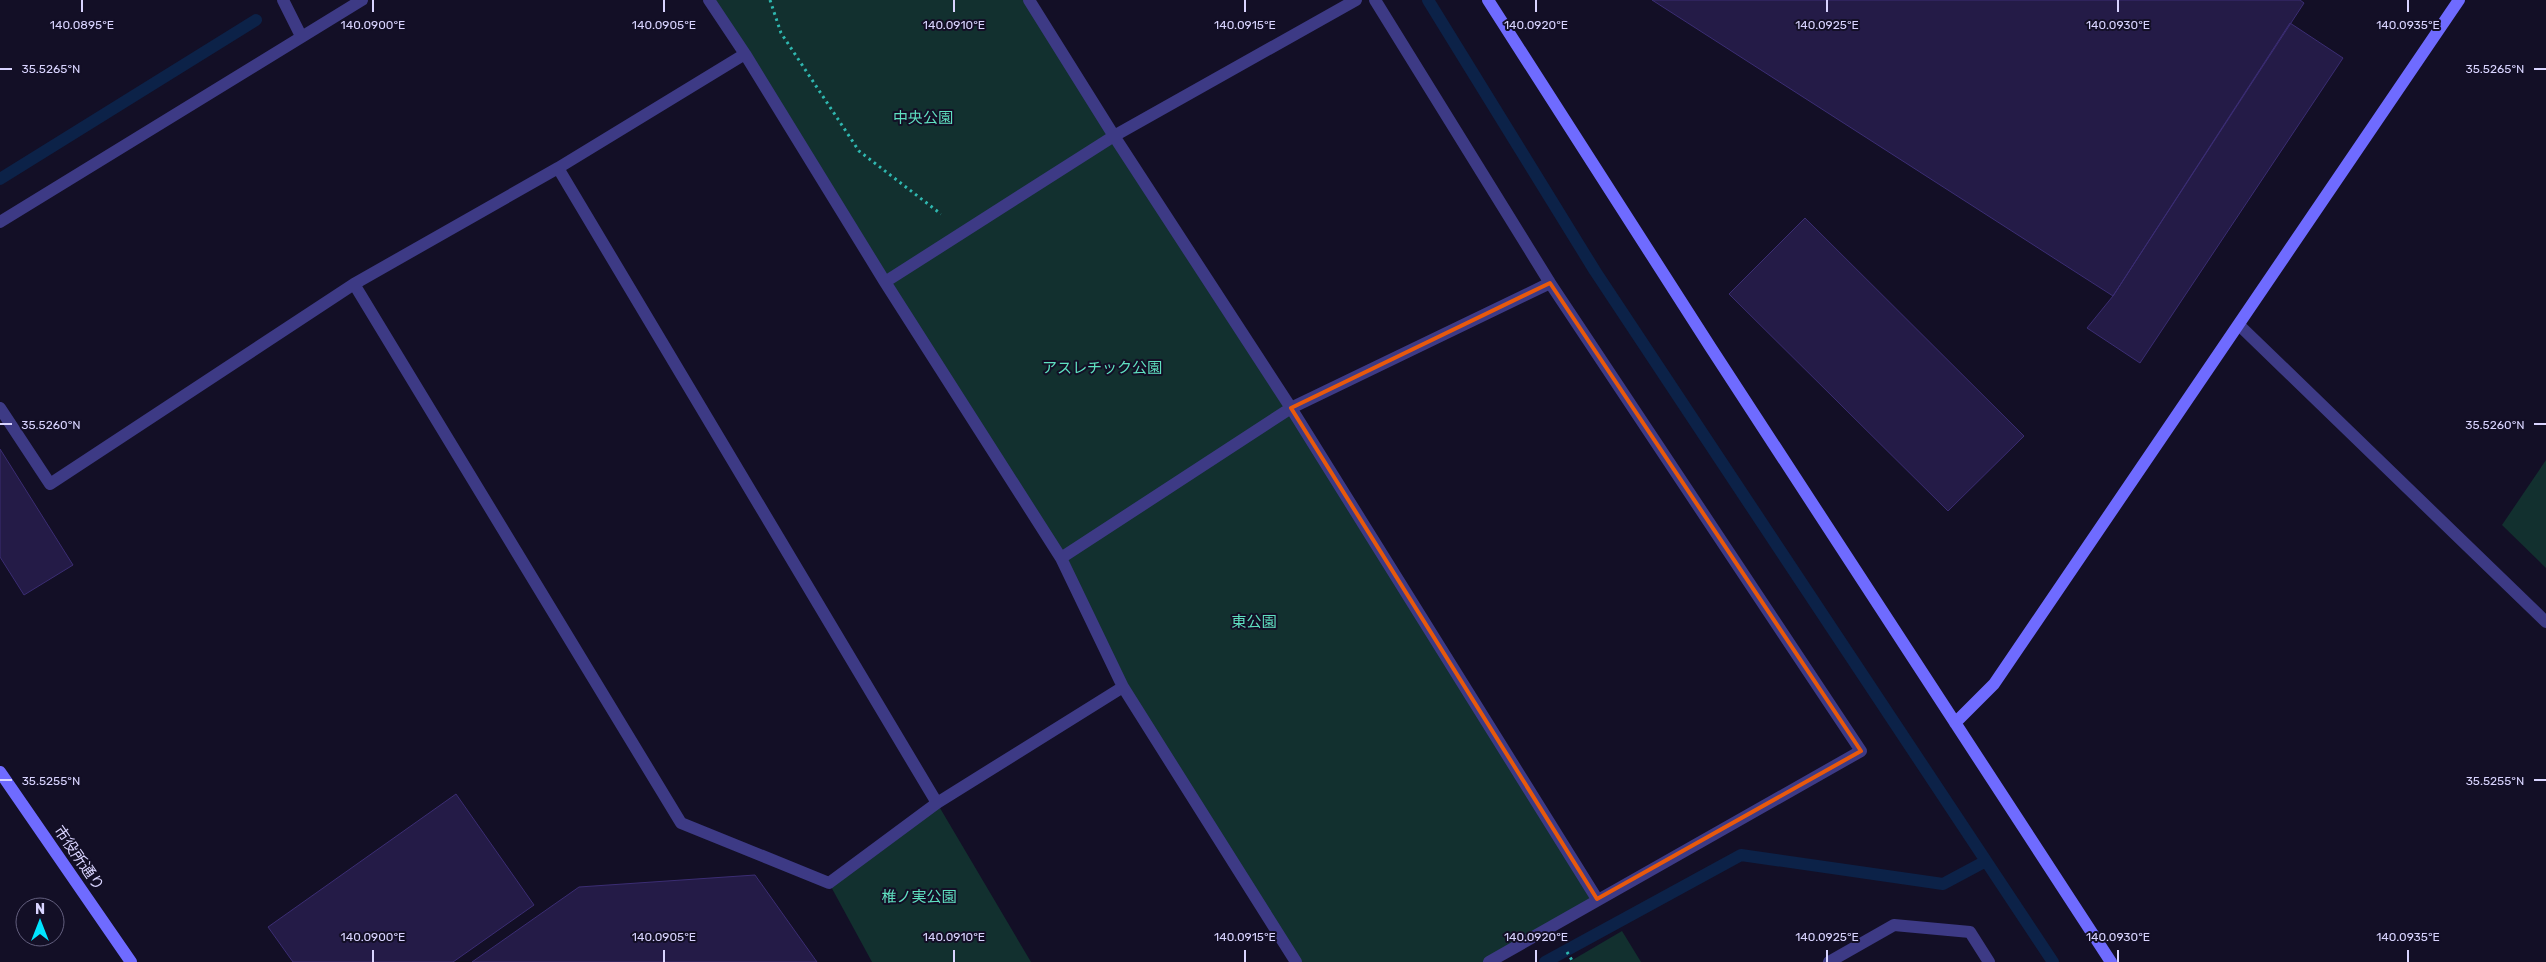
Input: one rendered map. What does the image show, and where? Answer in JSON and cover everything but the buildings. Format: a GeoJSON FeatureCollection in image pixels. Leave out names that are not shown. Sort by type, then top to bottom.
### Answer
{"type":"FeatureCollection","features":[{"type":"Feature","properties":{"kind":"street"},"geometry":{"type":"LineString","coordinates":[[283,0],[301,36]]}},
{"type":"Feature","properties":{"kind":"street"},"geometry":{"type":"LineString","coordinates":[[0,222],[362,0]]}},
{"type":"Feature","properties":{"kind":"street"},"geometry":{"type":"LineString","coordinates":[[709,0],[745,54],[885,282],[1062,558],[1123,687],[1296,962]]}},
{"type":"Feature","properties":{"kind":"street"},"geometry":{"type":"LineString","coordinates":[[1029,0],[1114,136],[1291,408],[1597,899]]}},
{"type":"Feature","properties":{"kind":"street"},"geometry":{"type":"LineString","coordinates":[[885,282],[1114,136],[1356,0]]}},
{"type":"Feature","properties":{"kind":"street"},"geometry":{"type":"LineString","coordinates":[[1375,0],[1550,283],[1861,751],[1597,899],[1489,962]]}},
{"type":"Feature","properties":{"kind":"street"},"geometry":{"type":"LineString","coordinates":[[1488,0],[2110,962]]}},
{"type":"Feature","properties":{"kind":"street"},"geometry":{"type":"LineString","coordinates":[[1955,723],[1994,684],[2459,0]]}},
{"type":"Feature","properties":{"kind":"street"},"geometry":{"type":"LineString","coordinates":[[0,408],[50,484],[354,284],[558,168],[745,54]]}},
{"type":"Feature","properties":{"kind":"street"},"geometry":{"type":"LineString","coordinates":[[558,168],[937,803]]}},
{"type":"Feature","properties":{"kind":"street"},"geometry":{"type":"LineString","coordinates":[[1062,558],[1291,408],[1550,283]]}},
{"type":"Feature","properties":{"kind":"street"},"geometry":{"type":"LineString","coordinates":[[354,284],[681,823],[830,883],[937,803],[1123,687]]}},
{"type":"Feature","properties":{"kind":"street"},"geometry":{"type":"LineString","coordinates":[[2238,325],[2546,622]]}},
{"type":"Feature","properties":{"kind":"street","name":"市役所通り"},"geometry":{"type":"LineString","coordinates":[[0,772],[131,962]]}},
{"type":"Feature","properties":{"kind":"street"},"geometry":{"type":"LineString","coordinates":[[1829,962],[1894,925],[1970,932],[1989,962]]}},
{"type":"Feature","properties":{"kind":"path"},"geometry":{"type":"LineString","coordinates":[[770,0],[781,32],[858,151],[934,207],[960,234]]}},
{"type":"Feature","properties":{"kind":"highlighted area"},"geometry":{"type":"Polygon","coordinates":[[[1550,283],[1861,751],[1597,899],[1291,408],[1550,283]]]}},
{"type":"Feature","properties":{"kind":"green space"},"geometry":{"type":"Polygon","coordinates":[[[709,0],[1029,0],[1597,899],[1489,962],[1296,962],[1123,687],[1061,558],[709,0]]]}},
{"type":"Feature","properties":{"kind":"green space"},"geometry":{"type":"Polygon","coordinates":[[[2546,460],[2546,568],[2502,525],[2546,460]]]}},
{"type":"Feature","properties":{"kind":"green space","name":"椎ノ実公園"},"geometry":{"type":"Polygon","coordinates":[[[937,803],[1031,962],[872,962],[829,883],[937,803]]]}},
{"type":"Feature","properties":{"kind":"green space"},"geometry":{"type":"Polygon","coordinates":[[[1622,931],[1641,962],[1569,962],[1622,931]]]}},
{"type":"Feature","properties":{"kind":"waterway"},"geometry":{"type":"LineString","coordinates":[[1428,0],[1595,271],[2053,962]]}},
{"type":"Feature","properties":{"kind":"waterway"},"geometry":{"type":"LineString","coordinates":[[0,179],[256,20]]}},
{"type":"Feature","properties":{"kind":"waterway"},"geometry":{"type":"LineString","coordinates":[[1545,962],[1741,855],[1943,884],[1986,861]]}},
{"type":"Feature","properties":{"kind":"park label","name":"中央公園"},"geometry":{"type":"Point","coordinates":[923,118]}},
{"type":"Feature","properties":{"kind":"park label","name":"アスレチック公園"},"geometry":{"type":"Point","coordinates":[1102,368]}},
{"type":"Feature","properties":{"kind":"park label","name":"東公園"},"geometry":{"type":"Point","coordinates":[1254,622]}}]}
